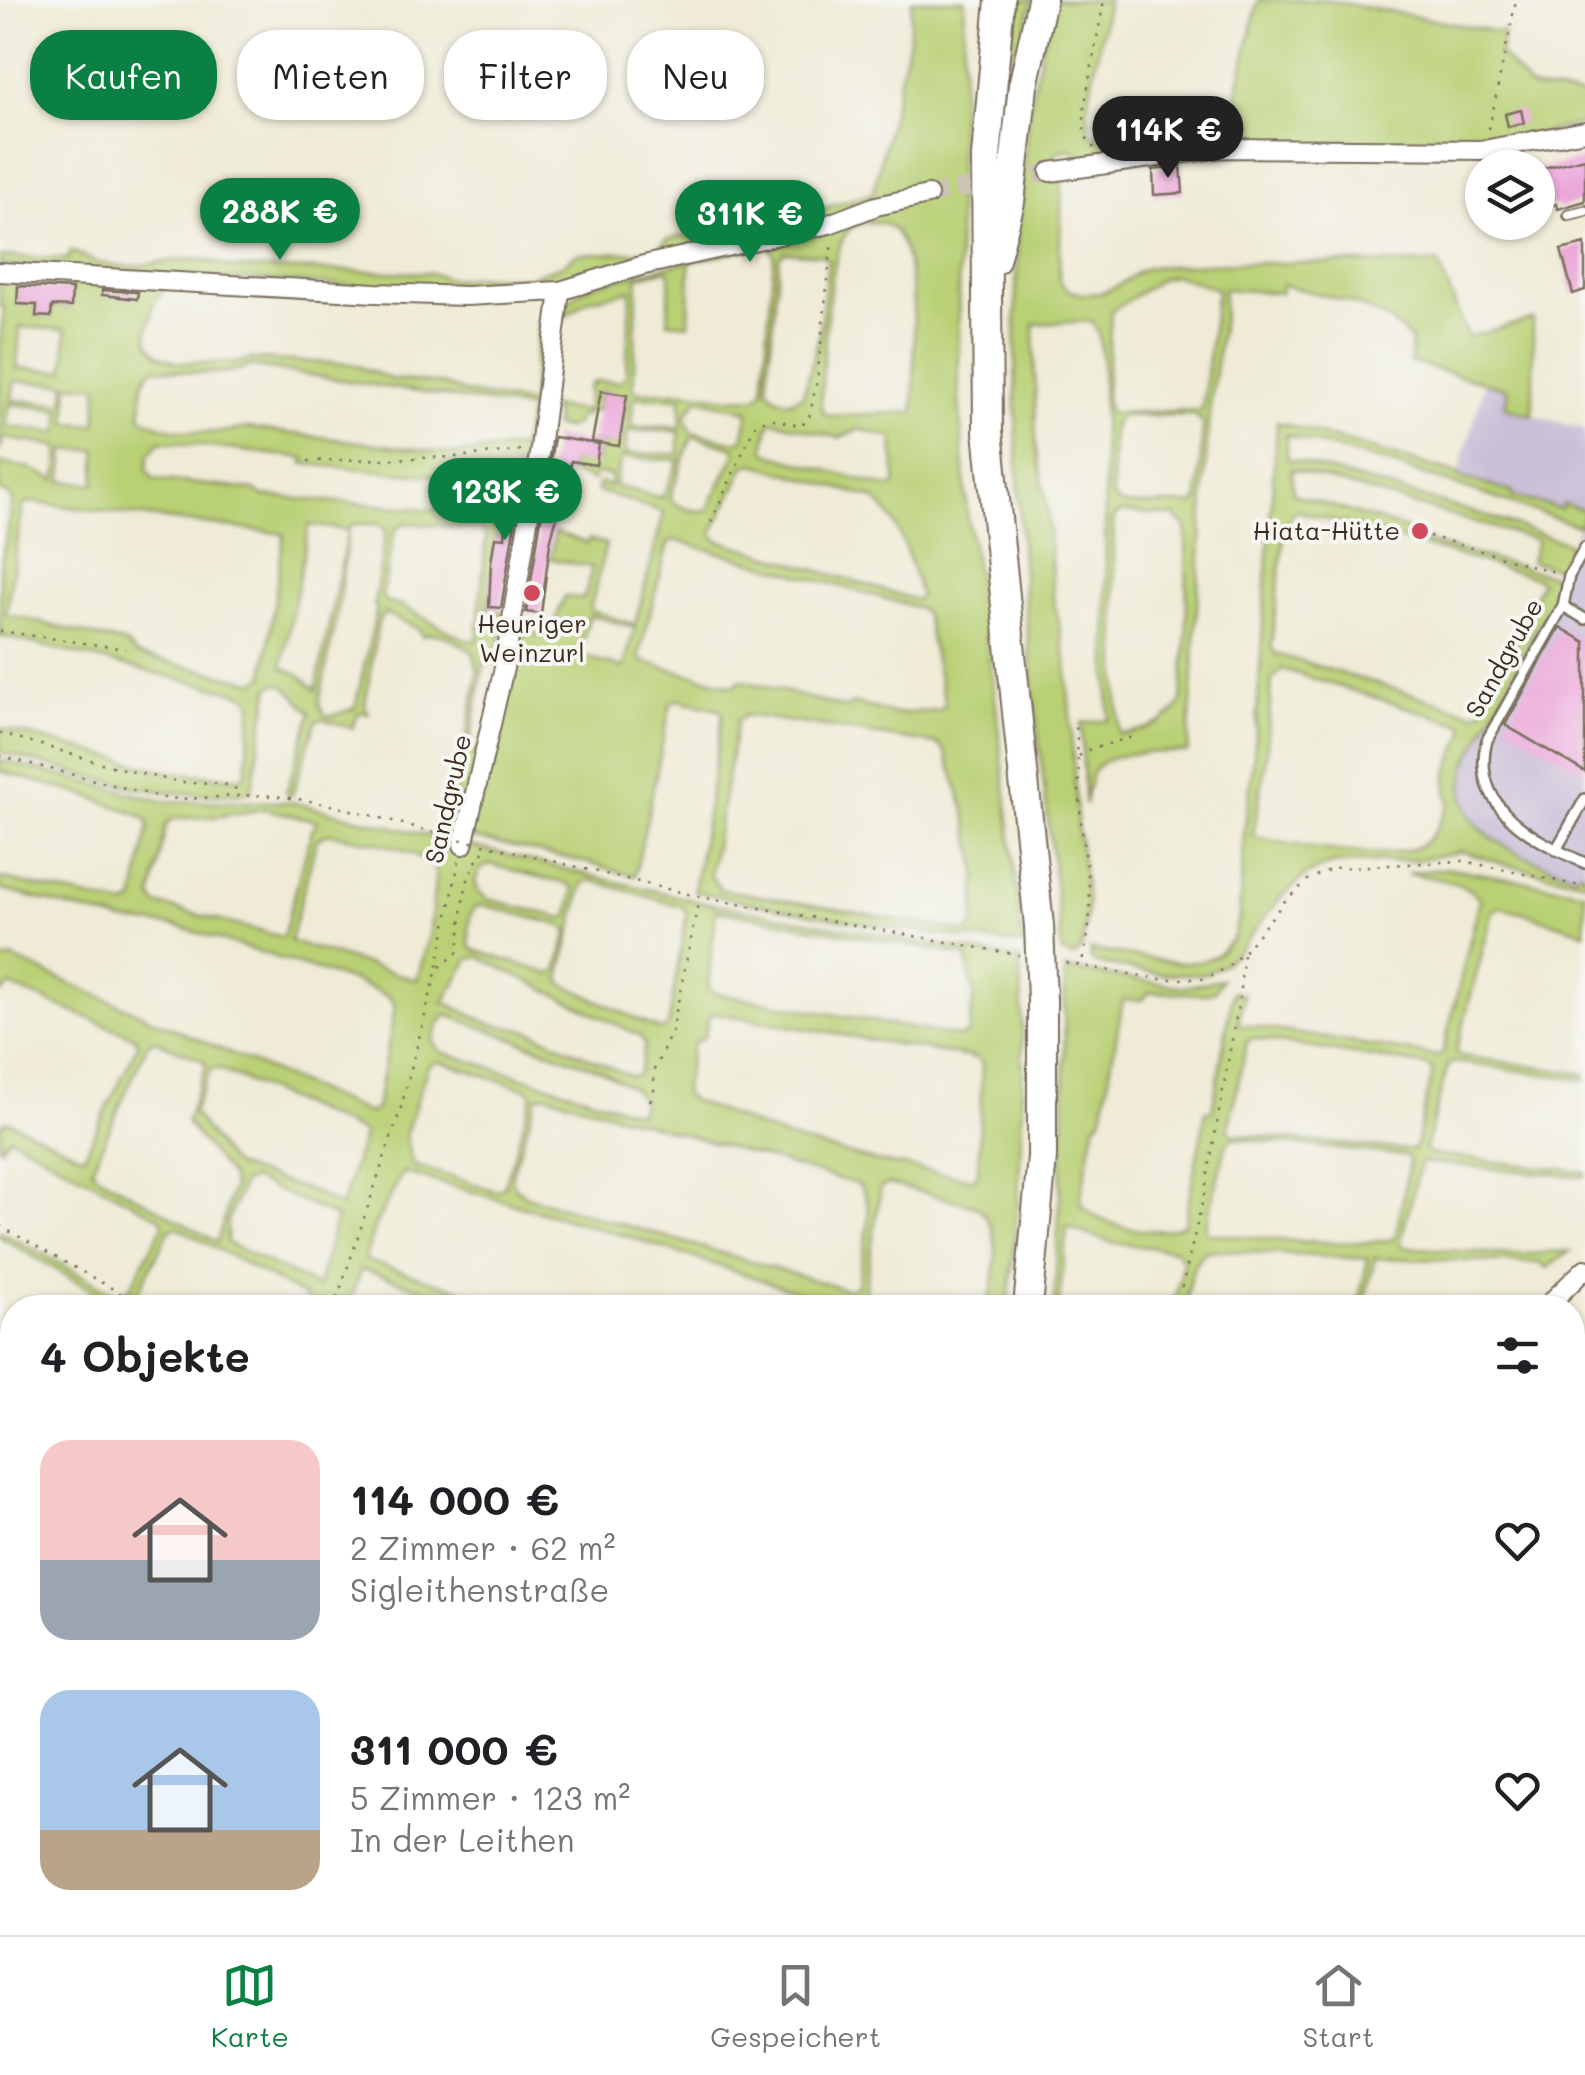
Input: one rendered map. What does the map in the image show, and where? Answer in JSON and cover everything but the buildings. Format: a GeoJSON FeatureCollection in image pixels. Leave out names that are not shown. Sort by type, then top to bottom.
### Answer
{"type":"FeatureCollection","features":[{"type":"Feature","properties":{"kind":"main road"},"geometry":{"type":"LineString","coordinates":[[991,0],[995,41]]}},
{"type":"Feature","properties":{"kind":"main road"},"geometry":{"type":"LineString","coordinates":[[1000,0],[986,157],[985,295],[990,470],[1039,926],[1042,1157],[1029,1295]]}},
{"type":"Feature","properties":{"kind":"main road"},"geometry":{"type":"LineString","coordinates":[[985,295],[1010,202],[1023,86],[1042,0]]}},
{"type":"Feature","properties":{"kind":"street"},"geometry":{"type":"LineString","coordinates":[[1050,172],[1221,148],[1484,150],[1585,131]]}},
{"type":"Feature","properties":{"kind":"street"},"geometry":{"type":"LineString","coordinates":[[0,272],[374,294],[466,296],[560,291],[644,265],[829,224],[876,206],[928,195]]}},
{"type":"Feature","properties":{"kind":"street","name":"Sandgrube"},"geometry":{"type":"LineString","coordinates":[[464,842],[504,668],[540,448],[560,291]]}},
{"type":"Feature","properties":{"kind":"street"},"geometry":{"type":"LineString","coordinates":[[1558,1295],[1585,1269]]}},
{"type":"Feature","properties":{"kind":"lane"},"geometry":{"type":"LineString","coordinates":[[1569,215],[1585,211]]}},
{"type":"Feature","properties":{"kind":"lane","name":"Sandgrube"},"geometry":{"type":"LineString","coordinates":[[1585,548],[1569,576],[1563,606],[1486,740],[1481,759],[1482,776],[1506,815],[1556,850],[1585,863]]}},
{"type":"Feature","properties":{"kind":"lane"},"geometry":{"type":"LineString","coordinates":[[1563,606],[1585,619]]}},
{"type":"Feature","properties":{"kind":"lane"},"geometry":{"type":"LineString","coordinates":[[1556,850],[1585,800]]}},
{"type":"Feature","properties":{"kind":"path"},"geometry":{"type":"LineString","coordinates":[[1092,147],[1084,134],[1084,108],[1104,0]]}},
{"type":"Feature","properties":{"kind":"path"},"geometry":{"type":"LineString","coordinates":[[1484,150],[1516,0]]}},
{"type":"Feature","properties":{"kind":"path"},"geometry":{"type":"LineString","coordinates":[[711,522],[756,423],[773,418],[801,426],[809,418],[818,380],[832,251],[829,224]]}},
{"type":"Feature","properties":{"kind":"path"},"geometry":{"type":"LineString","coordinates":[[308,461],[455,457],[540,448]]}},
{"type":"Feature","properties":{"kind":"path"},"geometry":{"type":"LineString","coordinates":[[1429,536],[1569,576]]}},
{"type":"Feature","properties":{"kind":"path"},"geometry":{"type":"LineString","coordinates":[[0,631],[126,649]]}},
{"type":"Feature","properties":{"kind":"path"},"geometry":{"type":"LineString","coordinates":[[1076,727],[1082,830],[1092,904],[1091,928],[1081,965]]}},
{"type":"Feature","properties":{"kind":"path"},"geometry":{"type":"LineString","coordinates":[[0,732],[162,777],[226,784],[237,788],[243,796]]}},
{"type":"Feature","properties":{"kind":"path"},"geometry":{"type":"LineString","coordinates":[[1078,757],[1088,750],[1132,737]]}},
{"type":"Feature","properties":{"kind":"path"},"geometry":{"type":"LineString","coordinates":[[0,756],[164,798],[292,798],[464,842]]}},
{"type":"Feature","properties":{"kind":"path","name":"Sandgrube"},"geometry":{"type":"LineString","coordinates":[[338,1295],[400,1111],[437,970],[464,842]]}},
{"type":"Feature","properties":{"kind":"path"},"geometry":{"type":"LineString","coordinates":[[437,970],[457,952],[470,870],[480,854],[491,846]]}},
{"type":"Feature","properties":{"kind":"path"},"geometry":{"type":"LineString","coordinates":[[650,1101],[654,1070],[672,1030],[700,897]]}},
{"type":"Feature","properties":{"kind":"path"},"geometry":{"type":"LineString","coordinates":[[1180,1295],[1224,1092],[1243,953]]}},
{"type":"Feature","properties":{"kind":"path"},"geometry":{"type":"LineString","coordinates":[[0,1226],[123,1295]]}},
{"type":"Feature","properties":{"kind":"shaded area"},"geometry":{"type":"Polygon","coordinates":[[[1485,382],[1509,389],[1506,407],[1585,430],[1585,510],[1564,504],[1561,510],[1458,477],[1485,382]]]}},
{"type":"Feature","properties":{"kind":"shaded area"},"geometry":{"type":"Polygon","coordinates":[[[1585,514],[1585,874],[1579,871],[1575,877],[1488,838],[1468,811],[1462,794],[1462,776],[1560,585],[1555,576],[1585,514]]]}},
{"type":"Feature","properties":{"kind":"green space"},"geometry":{"type":"Polygon","coordinates":[[[912,0],[965,0],[958,195],[959,398],[967,512],[993,680],[1023,944],[858,922],[694,891],[723,713],[678,700],[671,702],[635,876],[468,837],[516,636],[548,631],[565,596],[585,596],[592,567],[551,559],[555,532],[587,543],[589,539],[606,544],[590,610],[635,625],[664,512],[597,491],[599,483],[610,486],[611,476],[595,473],[593,481],[569,473],[571,461],[597,461],[598,449],[589,447],[589,442],[618,445],[627,396],[601,391],[597,411],[586,411],[589,386],[596,381],[621,382],[626,375],[631,290],[588,300],[562,319],[573,297],[595,284],[782,238],[824,234],[833,230],[825,219],[567,283],[464,292],[0,266],[0,256],[68,259],[71,251],[98,263],[131,267],[186,259],[233,268],[431,273],[449,279],[527,278],[562,265],[576,254],[653,252],[668,239],[805,214],[873,193],[909,39],[912,0]],[[859,224],[847,232],[835,265],[825,341],[823,412],[829,416],[914,412],[914,319],[904,249],[887,225],[859,224]],[[760,246],[690,262],[689,324],[668,322],[670,272],[638,276],[633,388],[640,392],[757,397],[763,391],[774,254],[769,248],[760,246]],[[784,252],[779,257],[767,388],[788,402],[803,395],[819,337],[828,261],[822,255],[784,252]],[[634,398],[631,427],[681,427],[681,398],[634,398]],[[698,399],[685,416],[691,432],[737,442],[743,439],[749,411],[698,399]],[[774,421],[769,425],[764,449],[769,454],[891,488],[896,484],[893,438],[859,429],[839,438],[774,421]],[[628,431],[625,454],[679,454],[679,431],[628,431]],[[691,438],[670,498],[692,510],[707,510],[736,452],[732,447],[691,438]],[[621,458],[615,486],[662,498],[679,460],[621,458]],[[754,464],[745,466],[712,534],[717,540],[916,600],[920,596],[897,529],[873,498],[754,464]],[[674,540],[668,543],[639,657],[644,662],[734,686],[741,680],[846,708],[854,703],[896,714],[940,710],[945,705],[925,614],[919,608],[674,540]],[[590,615],[579,655],[623,668],[635,628],[590,615]],[[746,715],[737,721],[710,875],[720,889],[968,932],[974,925],[977,867],[964,807],[945,750],[937,744],[746,715]]]}},
{"type":"Feature","properties":{"kind":"green space"},"geometry":{"type":"Polygon","coordinates":[[[1017,0],[1033,0],[1015,64],[1010,60],[1017,0]]]}},
{"type":"Feature","properties":{"kind":"green space"},"geometry":{"type":"Polygon","coordinates":[[[1052,0],[1108,0],[1087,108],[1090,134],[1180,141],[1214,132],[1230,123],[1258,0],[1327,0],[1504,33],[1500,54],[1531,88],[1585,96],[1585,123],[1481,146],[1084,160],[1072,150],[1061,150],[1049,161],[1048,180],[1062,178],[1059,279],[1068,290],[1090,294],[1105,291],[1152,267],[1438,263],[1468,337],[1533,319],[1533,415],[1505,407],[1508,389],[1410,362],[1411,340],[1368,310],[1282,285],[1281,293],[1223,289],[1209,415],[1188,752],[1136,753],[1110,759],[1093,772],[1085,805],[1081,723],[1109,720],[1102,358],[1099,335],[1092,321],[1034,324],[1036,445],[1048,512],[1053,595],[1066,659],[1078,831],[1088,905],[1082,948],[1074,957],[1062,953],[1032,681],[1016,417],[1016,300],[1022,185],[1029,111],[1052,0]],[[1174,275],[1162,278],[1111,312],[1106,394],[1109,413],[1202,410],[1217,289],[1174,275]],[[1195,415],[1124,416],[1116,420],[1113,428],[1112,494],[1117,501],[1125,505],[1195,504],[1203,423],[1195,415]],[[1123,512],[1113,521],[1119,734],[1154,725],[1170,716],[1181,703],[1187,631],[1186,527],[1175,516],[1123,512]]]}},
{"type":"Feature","properties":{"kind":"green space"},"geometry":{"type":"Polygon","coordinates":[[[73,280],[168,285],[154,302],[147,335],[159,355],[175,362],[234,363],[251,359],[352,364],[391,379],[442,384],[463,392],[531,404],[539,321],[548,332],[529,468],[513,466],[505,538],[495,537],[488,609],[504,612],[498,664],[484,663],[469,748],[479,751],[460,835],[438,830],[456,792],[460,750],[465,748],[478,673],[474,653],[443,635],[422,636],[419,629],[384,613],[378,623],[365,705],[369,714],[359,712],[352,728],[323,719],[316,721],[292,795],[286,793],[311,713],[287,687],[278,683],[270,687],[251,792],[186,794],[155,790],[93,778],[0,752],[0,728],[170,772],[240,778],[246,773],[252,703],[246,695],[0,638],[0,567],[13,501],[0,492],[0,463],[29,468],[56,480],[60,455],[57,446],[3,438],[0,451],[0,342],[4,307],[0,306],[0,281],[18,282],[17,303],[37,305],[36,316],[50,317],[52,306],[71,307],[73,280]],[[20,327],[17,368],[65,371],[66,330],[20,327]],[[250,366],[215,373],[155,368],[144,383],[141,417],[193,432],[248,428],[455,454],[521,447],[530,410],[250,366]],[[14,381],[12,400],[64,404],[66,384],[14,381]],[[69,385],[67,423],[96,425],[98,386],[69,385]],[[10,404],[6,426],[58,433],[61,410],[10,404]],[[160,441],[149,455],[147,470],[154,479],[254,490],[263,496],[437,510],[435,476],[304,464],[305,458],[160,441]],[[65,450],[62,481],[95,484],[97,450],[65,450]],[[29,502],[23,506],[6,614],[126,644],[137,655],[255,682],[264,677],[284,534],[29,502]],[[405,523],[395,530],[382,596],[385,602],[402,606],[466,640],[477,641],[486,536],[481,529],[405,523]],[[353,524],[348,530],[309,525],[282,667],[300,675],[316,690],[348,532],[319,704],[325,715],[332,716],[355,708],[377,608],[374,605],[386,530],[379,524],[353,524]]]}},
{"type":"Feature","properties":{"kind":"green space"},"geometry":{"type":"Polygon","coordinates":[[[551,407],[586,411],[586,416],[579,416],[576,424],[567,428],[554,427],[551,407]]]}},
{"type":"Feature","properties":{"kind":"green space"},"geometry":{"type":"Polygon","coordinates":[[[1277,422],[1459,474],[1512,492],[1512,496],[1561,509],[1563,504],[1585,510],[1579,526],[1392,464],[1285,435],[1288,459],[1570,544],[1558,569],[1531,561],[1537,540],[1291,469],[1293,494],[1409,530],[1408,537],[1555,576],[1560,584],[1470,757],[1463,783],[1466,805],[1490,837],[1575,876],[1579,871],[1585,874],[1585,882],[1462,851],[1418,860],[1331,864],[1306,875],[1281,897],[1239,950],[1204,974],[1159,974],[1091,960],[1090,950],[1180,963],[1202,961],[1217,955],[1233,938],[1239,918],[1277,422]],[[1299,511],[1292,514],[1284,535],[1271,647],[1276,654],[1475,713],[1482,710],[1541,582],[1299,511]],[[1282,669],[1272,680],[1266,759],[1253,836],[1368,853],[1412,849],[1425,842],[1450,802],[1448,775],[1465,732],[1464,725],[1282,669]]]}},
{"type":"Feature","properties":{"kind":"green space"},"geometry":{"type":"Polygon","coordinates":[[[0,760],[163,801],[291,802],[696,901],[1020,960],[1021,1134],[1009,1295],[990,1295],[995,1240],[992,1228],[976,1206],[889,1184],[881,1187],[864,1295],[807,1295],[643,1241],[403,1172],[374,1228],[365,1260],[477,1295],[440,1295],[362,1269],[352,1295],[302,1295],[177,1227],[170,1229],[138,1295],[124,1291],[130,1288],[163,1225],[162,1219],[10,1137],[0,1148],[0,1130],[9,1121],[85,1154],[138,1044],[135,1037],[10,986],[0,994],[0,961],[12,958],[368,1113],[376,1109],[395,1007],[391,998],[359,983],[176,926],[123,921],[0,889],[0,878],[125,906],[134,902],[149,824],[144,817],[0,771],[0,760]],[[265,809],[172,819],[166,825],[152,897],[156,904],[283,937],[312,830],[318,821],[265,809]],[[328,833],[317,839],[290,941],[417,980],[430,932],[436,870],[413,854],[328,833]],[[489,864],[480,870],[475,881],[478,891],[487,899],[563,918],[569,915],[574,889],[570,885],[489,864]],[[590,880],[583,884],[560,977],[563,984],[660,1030],[668,1026],[687,912],[681,906],[590,880]],[[483,905],[475,907],[470,916],[469,944],[474,950],[550,974],[557,971],[568,932],[564,926],[483,905]],[[716,910],[708,986],[714,993],[961,1037],[968,1034],[974,995],[966,956],[716,910]],[[479,957],[469,959],[444,1002],[490,1024],[530,1031],[632,1077],[639,1074],[645,1044],[640,1036],[479,957]],[[714,1013],[709,1017],[704,1037],[693,1044],[683,1093],[691,1100],[787,1138],[870,1160],[973,1179],[978,1174],[982,1064],[976,1058],[714,1013]],[[447,1015],[439,1023],[433,1042],[441,1052],[639,1113],[642,1102],[634,1089],[598,1069],[447,1015]],[[155,1040],[148,1043],[92,1168],[96,1174],[217,1242],[233,1186],[230,1176],[186,1122],[206,1065],[202,1060],[155,1040]],[[438,1061],[428,1066],[405,1136],[413,1165],[496,1191],[504,1187],[532,1095],[527,1089],[438,1061]],[[217,1068],[210,1070],[193,1113],[235,1166],[313,1192],[341,1206],[364,1133],[217,1068]],[[545,1094],[537,1097],[512,1174],[514,1186],[526,1196],[848,1290],[857,1285],[868,1219],[868,1206],[859,1185],[545,1094]],[[252,1179],[243,1183],[227,1222],[227,1243],[318,1287],[336,1217],[252,1179]]]}},
{"type":"Feature","properties":{"kind":"green space"},"geometry":{"type":"Polygon","coordinates":[[[1450,868],[1585,892],[1585,933],[1522,912],[1499,907],[1493,911],[1456,1052],[1461,1056],[1585,1074],[1585,1080],[1454,1062],[1448,1065],[1425,1150],[1430,1154],[1585,1172],[1585,1177],[1421,1162],[1400,1243],[1404,1247],[1511,1255],[1570,1251],[1547,1268],[1541,1263],[1375,1258],[1366,1295],[1360,1295],[1368,1259],[1212,1250],[1204,1253],[1195,1265],[1187,1295],[1176,1295],[1183,1261],[1175,1250],[1112,1243],[1067,1227],[1060,1295],[1055,1295],[1064,1122],[1065,969],[1184,987],[1222,979],[1215,991],[1207,994],[1150,992],[1142,1000],[1123,1000],[1102,1116],[1094,1127],[1080,1201],[1087,1210],[1128,1228],[1173,1228],[1184,1224],[1206,1111],[1212,1111],[1233,991],[1244,995],[1238,1024],[1437,1056],[1443,1053],[1480,899],[1466,888],[1407,873],[1450,868]],[[1253,1038],[1247,1042],[1228,1130],[1233,1134],[1415,1148],[1433,1072],[1429,1066],[1253,1038]],[[1233,1138],[1227,1143],[1205,1229],[1208,1233],[1333,1242],[1395,1238],[1410,1160],[1406,1156],[1233,1138]]]}},
{"type":"Feature","properties":{"kind":"green space"},"geometry":{"type":"Polygon","coordinates":[[[0,1231],[118,1295],[100,1295],[0,1237],[0,1231]]]}},
{"type":"Feature","properties":{"kind":"tunnel"},"geometry":{"type":"LineString","coordinates":[[928,195],[1050,172]]}},
{"type":"Feature","properties":{"kind":"place","name":"Hiata-Hütte"},"geometry":{"type":"Point","coordinates":[1420,531]}},
{"type":"Feature","properties":{"kind":"place","name":"Heuriger Weinzurl"},"geometry":{"type":"Point","coordinates":[532,593]}}]}
